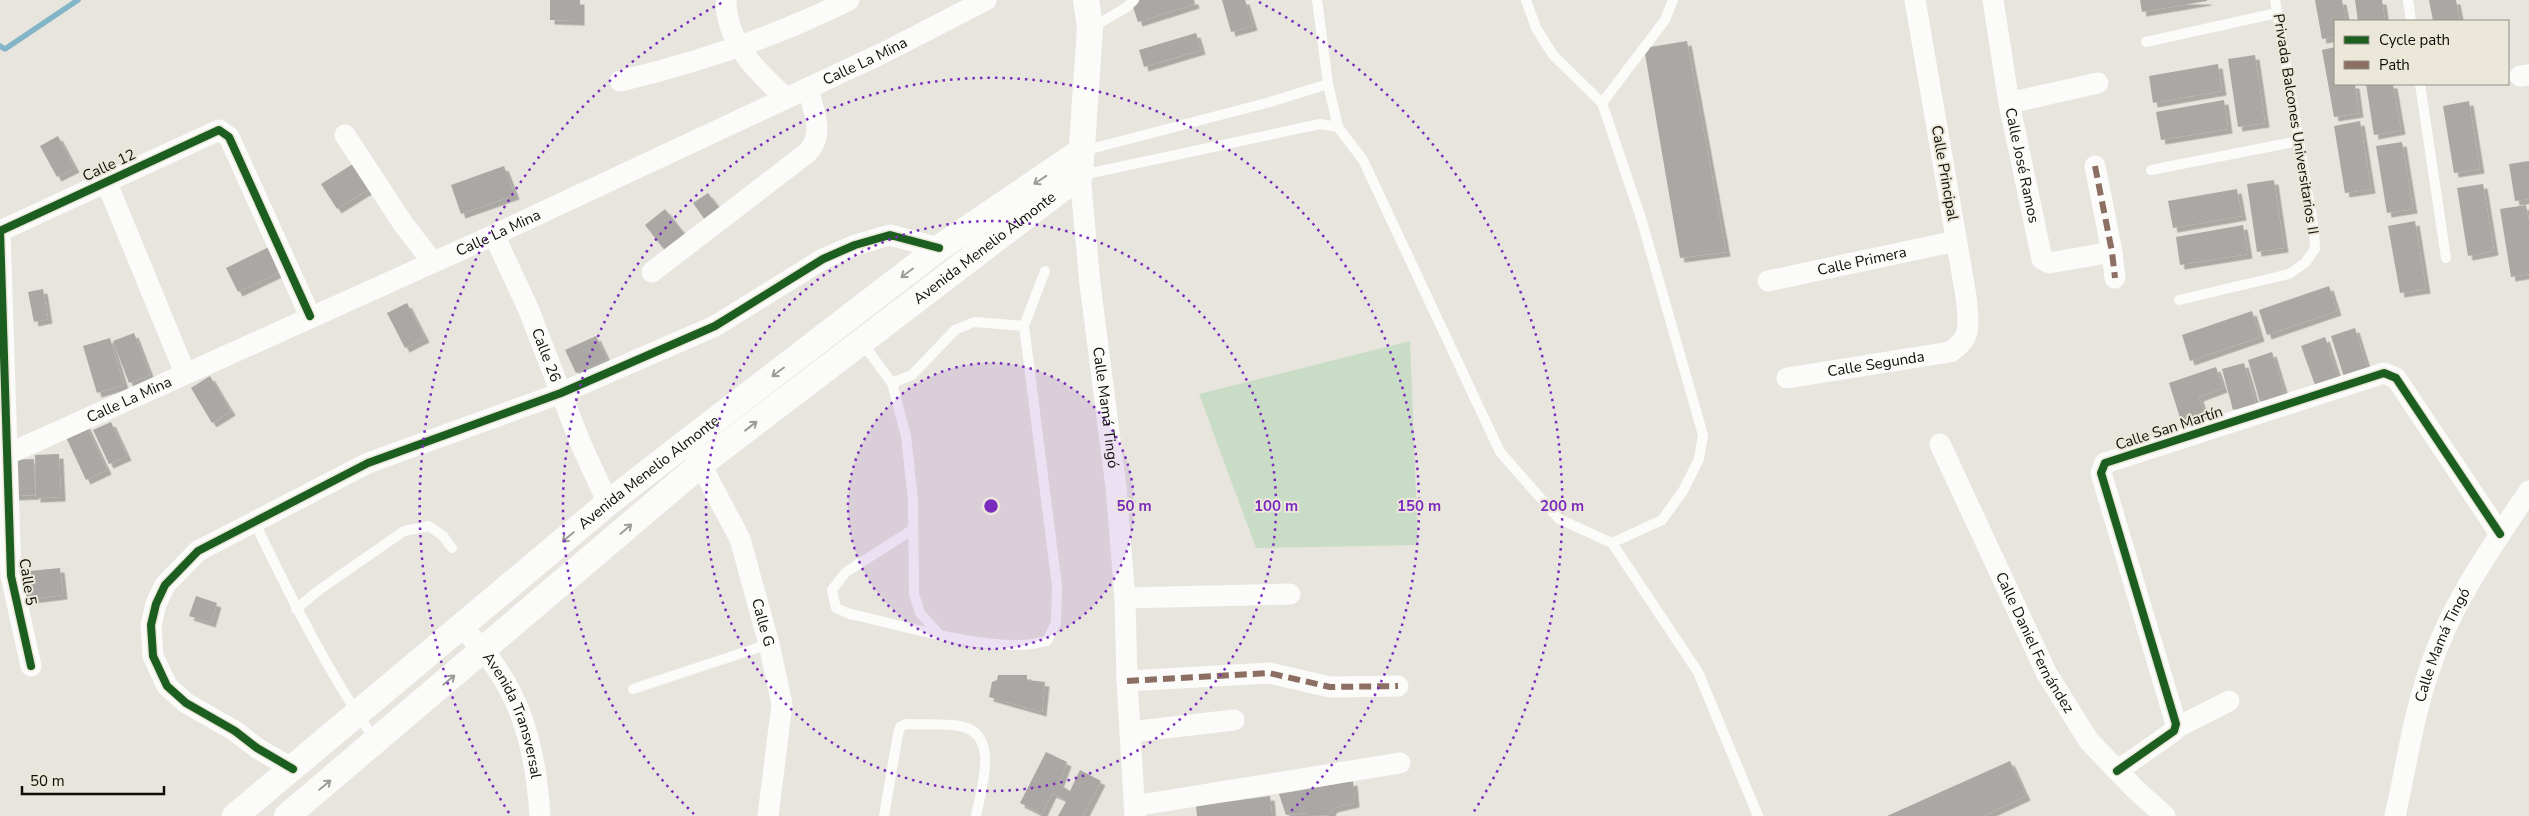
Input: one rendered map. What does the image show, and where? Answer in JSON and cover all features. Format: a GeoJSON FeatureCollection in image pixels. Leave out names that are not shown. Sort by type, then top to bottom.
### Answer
{"type":"FeatureCollection","features":[{"type":"Feature","properties":{"kind":"street"},"geometry":{"type":"LineString","coordinates":[[726,0],[730,30],[740,47],[762,76],[786,97]]}},
{"type":"Feature","properties":{"kind":"street"},"geometry":{"type":"LineString","coordinates":[[620,81],[681,66],[766,38],[848,0]]}},
{"type":"Feature","properties":{"kind":"street","name":"Calle La Mina"},"geometry":{"type":"LineString","coordinates":[[6,455],[432,261],[494,235],[884,52],[986,0]]}},
{"type":"Feature","properties":{"kind":"street","name":"Calle Mamá Tingó"},"geometry":{"type":"LineString","coordinates":[[1086,0],[1090,28],[1080,164],[1090,284],[1116,487],[1125,598],[1127,681],[1135,811]]}},
{"type":"Feature","properties":{"kind":"street","name":"Calle Principal"},"geometry":{"type":"LineString","coordinates":[[1915,0],[1966,296],[1969,329],[1962,344]]}},
{"type":"Feature","properties":{"kind":"street","name":"Calle José Ramos"},"geometry":{"type":"LineString","coordinates":[[1993,0],[2009,103],[2042,259],[2049,263],[2112,252]]}},
{"type":"Feature","properties":{"kind":"street"},"geometry":{"type":"LineString","coordinates":[[2009,103],[2098,83]]}},
{"type":"Feature","properties":{"kind":"street"},"geometry":{"type":"LineString","coordinates":[[652,272],[807,153],[816,144],[818,133],[808,88]]}},
{"type":"Feature","properties":{"kind":"street","name":"Calle 12"},"geometry":{"type":"LineString","coordinates":[[0,231],[219,130],[229,137],[310,316]]}},
{"type":"Feature","properties":{"kind":"street"},"geometry":{"type":"LineString","coordinates":[[345,135],[404,225],[432,261]]}},
{"type":"Feature","properties":{"kind":"street","name":"Avenida Menelio Almonte"},"geometry":{"type":"LineString","coordinates":[[235,816],[608,504],[688,441],[940,248],[1080,164]]}},
{"type":"Feature","properties":{"kind":"street","name":"Avenida Menelio Almonte"},"geometry":{"type":"LineString","coordinates":[[287,816],[700,465],[861,341],[1080,164]]}},
{"type":"Feature","properties":{"kind":"street"},"geometry":{"type":"LineString","coordinates":[[2094,166],[2112,252],[2115,278]]}},
{"type":"Feature","properties":{"kind":"street"},"geometry":{"type":"LineString","coordinates":[[106,181],[185,373]]}},
{"type":"Feature","properties":{"kind":"street","name":"Calle 5"},"geometry":{"type":"LineString","coordinates":[[0,231],[6,455],[5,576],[31,666]]}},
{"type":"Feature","properties":{"kind":"street","name":"Calle 26"},"geometry":{"type":"LineString","coordinates":[[494,235],[528,308],[561,393],[608,504]]}},
{"type":"Feature","properties":{"kind":"street"},"geometry":{"type":"LineString","coordinates":[[293,769],[258,748],[235,731],[186,703],[167,686],[153,656],[152,625],[156,604],[165,585],[198,550],[253,520],[368,463],[561,393],[715,326],[823,259],[855,245],[890,235],[940,248]]}},
{"type":"Feature","properties":{"kind":"street","name":"Calle Primera"},"geometry":{"type":"LineString","coordinates":[[1768,281],[1956,242]]}},
{"type":"Feature","properties":{"kind":"street","name":"Calle Segunda"},"geometry":{"type":"LineString","coordinates":[[1787,378],[1950,352],[1962,344]]}},
{"type":"Feature","properties":{"kind":"street","name":"Calle San Martín"},"geometry":{"type":"LineString","coordinates":[[2176,728],[2101,473],[2101,468],[2105,464],[2384,373],[2391,374],[2396,378],[2500,534]]}},
{"type":"Feature","properties":{"kind":"street","name":"Calle G"},"geometry":{"type":"LineString","coordinates":[[688,441],[740,539],[782,704],[768,816]]}},
{"type":"Feature","properties":{"kind":"street","name":"Calle Daniel Fernández"},"geometry":{"type":"LineString","coordinates":[[1940,444],[2046,674],[2076,722],[2117,772],[2165,816]]}},
{"type":"Feature","properties":{"kind":"street","name":"Calle Mamá Tingó"},"geometry":{"type":"LineString","coordinates":[[2396,816],[2428,672],[2446,626],[2471,579],[2529,491]]}},
{"type":"Feature","properties":{"kind":"street"},"geometry":{"type":"LineString","coordinates":[[1125,598],[1290,594]]}},
{"type":"Feature","properties":{"kind":"street","name":"Avenida Transversal"},"geometry":{"type":"LineString","coordinates":[[461,627],[485,649],[525,722],[537,772],[540,816]]}},
{"type":"Feature","properties":{"kind":"street"},"geometry":{"type":"LineString","coordinates":[[1127,681],[1269,673],[1330,687],[1398,686]]}},
{"type":"Feature","properties":{"kind":"street"},"geometry":{"type":"LineString","coordinates":[[2117,772],[2176,728],[2228,701]]}},
{"type":"Feature","properties":{"kind":"street"},"geometry":{"type":"LineString","coordinates":[[1130,732],[1234,720]]}},
{"type":"Feature","properties":{"kind":"street"},"geometry":{"type":"LineString","coordinates":[[1135,811],[1400,763]]}},
{"type":"Feature","properties":{"kind":"lane"},"geometry":{"type":"LineString","coordinates":[[1090,28],[1127,7],[1134,0]]}},
{"type":"Feature","properties":{"kind":"lane"},"geometry":{"type":"LineString","coordinates":[[1317,0],[1328,84],[1338,127],[1363,160],[1500,452],[1559,519],[1612,543],[1698,672],[1758,816]]}},
{"type":"Feature","properties":{"kind":"lane"},"geometry":{"type":"LineString","coordinates":[[1526,0],[1536,28],[1553,55],[1602,103],[1641,218],[1703,435],[1699,459],[1683,491],[1662,520],[1612,543]]}},
{"type":"Feature","properties":{"kind":"lane"},"geometry":{"type":"LineString","coordinates":[[1602,103],[1644,44],[1664,20],[1673,0]]}},
{"type":"Feature","properties":{"kind":"lane","name":"Privada Balcones Universitarios II"},"geometry":{"type":"LineString","coordinates":[[2180,300],[2288,274],[2305,263],[2315,249],[2275,0]]}},
{"type":"Feature","properties":{"kind":"lane"},"geometry":{"type":"LineString","coordinates":[[2408,0],[2411,20]]}},
{"type":"Feature","properties":{"kind":"lane"},"geometry":{"type":"LineString","coordinates":[[2146,42],[2278,13]]}},
{"type":"Feature","properties":{"kind":"lane"},"geometry":{"type":"LineString","coordinates":[[1080,164],[1328,84]]}},
{"type":"Feature","properties":{"kind":"lane"},"geometry":{"type":"LineString","coordinates":[[2420,85],[2446,258]]}},
{"type":"Feature","properties":{"kind":"lane"},"geometry":{"type":"LineString","coordinates":[[1080,164],[1320,124],[1338,127]]}},
{"type":"Feature","properties":{"kind":"lane"},"geometry":{"type":"LineString","coordinates":[[2151,170],[2299,141]]}},
{"type":"Feature","properties":{"kind":"lane"},"geometry":{"type":"LineString","coordinates":[[912,530],[846,572],[832,590],[836,608],[850,614],[963,640],[1034,645],[1048,640],[1056,623],[1056,586],[1024,326],[1045,271]]}},
{"type":"Feature","properties":{"kind":"lane"},"geometry":{"type":"LineString","coordinates":[[892,383],[912,375],[954,330],[974,322],[1024,326]]}},
{"type":"Feature","properties":{"kind":"lane"},"geometry":{"type":"LineString","coordinates":[[861,341],[892,383],[906,436],[913,500],[914,594],[920,613],[940,634]]}},
{"type":"Feature","properties":{"kind":"lane"},"geometry":{"type":"LineString","coordinates":[[253,520],[296,609],[357,715],[376,742]]}},
{"type":"Feature","properties":{"kind":"lane"},"geometry":{"type":"LineString","coordinates":[[296,609],[334,579],[404,531],[429,526],[443,536],[452,548]]}},
{"type":"Feature","properties":{"kind":"lane"},"geometry":{"type":"LineString","coordinates":[[633,689],[768,644]]}},
{"type":"Feature","properties":{"kind":"lane"},"geometry":{"type":"LineString","coordinates":[[884,816],[898,734],[900,728],[906,724],[960,726],[976,732],[982,739],[986,768],[976,816]]}},
{"type":"Feature","properties":{"kind":"green space"},"geometry":{"type":"Polygon","coordinates":[[[1410,341],[1418,545],[1256,548],[1199,394],[1410,341]]]}},
{"type":"Feature","properties":{"kind":"building"},"geometry":{"type":"Polygon","coordinates":[[[550,0],[580,0],[580,21],[550,20],[550,0]]]}},
{"type":"Feature","properties":{"kind":"building"},"geometry":{"type":"Polygon","coordinates":[[[1194,0],[1195,4],[1138,22],[1131,1],[1194,0]]]}},
{"type":"Feature","properties":{"kind":"building"},"geometry":{"type":"Polygon","coordinates":[[[1222,0],[1245,0],[1253,26],[1231,32],[1222,0]]]}},
{"type":"Feature","properties":{"kind":"building"},"geometry":{"type":"Polygon","coordinates":[[[2140,0],[2207,0],[2207,1],[2142,12],[2140,0]]]}},
{"type":"Feature","properties":{"kind":"building"},"geometry":{"type":"Polygon","coordinates":[[[2315,0],[2342,0],[2346,20],[2334,20],[2334,37],[2322,39],[2315,0]]]}},
{"type":"Feature","properties":{"kind":"building"},"geometry":{"type":"Polygon","coordinates":[[[2355,0],[2382,0],[2385,20],[2358,20],[2355,0]]]}},
{"type":"Feature","properties":{"kind":"building"},"geometry":{"type":"Polygon","coordinates":[[[2429,0],[2456,0],[2460,20],[2433,20],[2429,0]]]}},
{"type":"Feature","properties":{"kind":"building"},"geometry":{"type":"Polygon","coordinates":[[[1196,33],[1201,50],[1144,67],[1139,50],[1196,33]]]}},
{"type":"Feature","properties":{"kind":"building"},"geometry":{"type":"Polygon","coordinates":[[[1687,41],[1726,252],[1680,258],[1644,48],[1687,41]]]}},
{"type":"Feature","properties":{"kind":"building"},"geometry":{"type":"Polygon","coordinates":[[[2334,47],[2334,85],[2355,85],[2359,113],[2334,117],[2322,50],[2334,47]]]}},
{"type":"Feature","properties":{"kind":"building"},"geometry":{"type":"Polygon","coordinates":[[[2255,55],[2265,123],[2238,127],[2228,59],[2255,55]]]}},
{"type":"Feature","properties":{"kind":"building"},"geometry":{"type":"Polygon","coordinates":[[[2218,64],[2222,91],[2153,103],[2149,76],[2218,64]]]}},
{"type":"Feature","properties":{"kind":"building"},"geometry":{"type":"Polygon","coordinates":[[[2366,85],[2393,85],[2401,130],[2374,135],[2366,85]]]}},
{"type":"Feature","properties":{"kind":"building"},"geometry":{"type":"Polygon","coordinates":[[[2224,100],[2228,129],[2161,140],[2156,112],[2224,100]]]}},
{"type":"Feature","properties":{"kind":"building"},"geometry":{"type":"Polygon","coordinates":[[[2469,101],[2480,169],[2454,173],[2443,106],[2469,101]]]}},
{"type":"Feature","properties":{"kind":"building"},"geometry":{"type":"Polygon","coordinates":[[[2360,121],[2371,189],[2345,193],[2334,126],[2360,121]]]}},
{"type":"Feature","properties":{"kind":"building"},"geometry":{"type":"Polygon","coordinates":[[[58,136],[75,168],[57,177],[40,146],[58,136]]]}},
{"type":"Feature","properties":{"kind":"building"},"geometry":{"type":"Polygon","coordinates":[[[2402,142],[2413,209],[2387,213],[2376,146],[2402,142]]]}},
{"type":"Feature","properties":{"kind":"building"},"geometry":{"type":"Polygon","coordinates":[[[2529,161],[2529,199],[2515,201],[2509,164],[2529,161]]]}},
{"type":"Feature","properties":{"kind":"building"},"geometry":{"type":"Polygon","coordinates":[[[353,164],[369,189],[337,209],[321,184],[353,164]]]}},
{"type":"Feature","properties":{"kind":"building"},"geometry":{"type":"Polygon","coordinates":[[[504,166],[515,195],[461,214],[451,185],[504,166]]]}},
{"type":"Feature","properties":{"kind":"building"},"geometry":{"type":"Polygon","coordinates":[[[2274,180],[2284,248],[2257,252],[2247,184],[2274,180]]]}},
{"type":"Feature","properties":{"kind":"building"},"geometry":{"type":"Polygon","coordinates":[[[2483,184],[2494,251],[2468,256],[2457,188],[2483,184]]]}},
{"type":"Feature","properties":{"kind":"building"},"geometry":{"type":"Polygon","coordinates":[[[2237,189],[2242,216],[2173,228],[2168,201],[2237,189]]]}},
{"type":"Feature","properties":{"kind":"building"},"geometry":{"type":"Polygon","coordinates":[[[708,193],[722,212],[707,223],[693,203],[708,193]]]}},
{"type":"Feature","properties":{"kind":"building"},"geometry":{"type":"Polygon","coordinates":[[[2526,205],[2529,221],[2529,274],[2511,277],[2500,209],[2526,205]]]}},
{"type":"Feature","properties":{"kind":"building"},"geometry":{"type":"Polygon","coordinates":[[[665,209],[686,236],[666,252],[645,225],[665,209]]]}},
{"type":"Feature","properties":{"kind":"building"},"geometry":{"type":"Polygon","coordinates":[[[2415,221],[2426,289],[2400,293],[2388,226],[2415,221]]]}},
{"type":"Feature","properties":{"kind":"building"},"geometry":{"type":"Polygon","coordinates":[[[2243,225],[2248,254],[2180,265],[2176,237],[2243,225]]]}},
{"type":"Feature","properties":{"kind":"building"},"geometry":{"type":"Polygon","coordinates":[[[273,245],[284,270],[238,292],[226,268],[273,245]]]}},
{"type":"Feature","properties":{"kind":"building"},"geometry":{"type":"Polygon","coordinates":[[[2329,286],[2337,311],[2267,335],[2259,310],[2329,286]]]}},
{"type":"Feature","properties":{"kind":"building"},"geometry":{"type":"Polygon","coordinates":[[[43,289],[48,319],[34,322],[28,292],[43,289]]]}},
{"type":"Feature","properties":{"kind":"building"},"geometry":{"type":"Polygon","coordinates":[[[407,303],[425,338],[405,348],[387,313],[407,303]]]}},
{"type":"Feature","properties":{"kind":"building"},"geometry":{"type":"Polygon","coordinates":[[[2252,311],[2260,337],[2190,361],[2182,335],[2252,311]]]}},
{"type":"Feature","properties":{"kind":"building"},"geometry":{"type":"Polygon","coordinates":[[[2355,328],[2368,370],[2344,377],[2331,336],[2355,328]]]}},
{"type":"Feature","properties":{"kind":"building"},"geometry":{"type":"Polygon","coordinates":[[[134,333],[150,375],[129,383],[113,341],[134,333]]]}},
{"type":"Feature","properties":{"kind":"building"},"geometry":{"type":"Polygon","coordinates":[[[596,336],[607,359],[576,373],[565,350],[596,336]]]}},
{"type":"Feature","properties":{"kind":"building"},"geometry":{"type":"Polygon","coordinates":[[[2325,337],[2338,377],[2315,385],[2301,346],[2325,337]]]}},
{"type":"Feature","properties":{"kind":"building"},"geometry":{"type":"Polygon","coordinates":[[[110,338],[124,385],[97,393],[83,346],[110,338]]]}},
{"type":"Feature","properties":{"kind":"building"},"geometry":{"type":"Polygon","coordinates":[[[2272,352],[2285,395],[2260,402],[2248,360],[2272,352]]]}},
{"type":"Feature","properties":{"kind":"building"},"geometry":{"type":"Polygon","coordinates":[[[2244,363],[2256,404],[2233,410],[2222,369],[2244,363]]]}},
{"type":"Feature","properties":{"kind":"building"},"geometry":{"type":"Polygon","coordinates":[[[2216,367],[2223,388],[2199,397],[2205,416],[2182,424],[2169,383],[2216,367]]]}},
{"type":"Feature","properties":{"kind":"building"},"geometry":{"type":"Polygon","coordinates":[[[210,376],[231,411],[212,423],[191,388],[210,376]]]}},
{"type":"Feature","properties":{"kind":"building"},"geometry":{"type":"Polygon","coordinates":[[[111,422],[127,456],[109,464],[93,430],[111,422]]]}},
{"type":"Feature","properties":{"kind":"building"},"geometry":{"type":"Polygon","coordinates":[[[85,423],[107,470],[86,480],[64,433],[85,423]]]}},
{"type":"Feature","properties":{"kind":"building"},"geometry":{"type":"Polygon","coordinates":[[[59,454],[61,497],[36,498],[35,455],[59,454]]]}},
{"type":"Feature","properties":{"kind":"building"},"geometry":{"type":"Polygon","coordinates":[[[34,459],[35,495],[11,496],[10,460],[34,459]]]}},
{"type":"Feature","properties":{"kind":"building"},"geometry":{"type":"Polygon","coordinates":[[[60,568],[63,595],[22,600],[19,572],[60,568]]]}},
{"type":"Feature","properties":{"kind":"building"},"geometry":{"type":"Polygon","coordinates":[[[196,596],[217,603],[211,623],[189,616],[196,596]]]}},
{"type":"Feature","properties":{"kind":"building"},"geometry":{"type":"Polygon","coordinates":[[[998,675],[1027,675],[1027,680],[1045,682],[1042,712],[989,697],[992,682],[997,680],[998,675]]]}},
{"type":"Feature","properties":{"kind":"building"},"geometry":{"type":"Polygon","coordinates":[[[1046,752],[1067,762],[1059,784],[1070,791],[1080,770],[1101,781],[1083,816],[1058,816],[1067,800],[1052,793],[1042,814],[1020,803],[1046,752]]]}},
{"type":"Feature","properties":{"kind":"building"},"geometry":{"type":"Polygon","coordinates":[[[2010,761],[2026,796],[1983,816],[1887,816],[2010,761]]]}},
{"type":"Feature","properties":{"kind":"building"},"geometry":{"type":"Polygon","coordinates":[[[1353,781],[1355,803],[1333,808],[1329,815],[1309,816],[1306,813],[1286,815],[1279,794],[1353,781]]]}},
{"type":"Feature","properties":{"kind":"building"},"geometry":{"type":"Polygon","coordinates":[[[1270,796],[1272,816],[1197,816],[1196,806],[1270,796]]]}},
{"type":"Feature","properties":{"kind":"waterway"},"geometry":{"type":"LineString","coordinates":[[0,46],[5,49],[78,0]]}},
{"type":"Feature","properties":{"kind":"marked path"},"geometry":{"type":"LineString","coordinates":[[2095,166],[2112,252],[2115,278]]}},
{"type":"Feature","properties":{"kind":"marked path"},"geometry":{"type":"LineString","coordinates":[[1127,681],[1269,673],[1330,687],[1398,686]]}},
{"type":"Feature","properties":{"kind":"cycle path"},"geometry":{"type":"LineString","coordinates":[[31,666],[11,576],[0,231],[219,130],[229,137],[310,316]]}},
{"type":"Feature","properties":{"kind":"cycle path"},"geometry":{"type":"LineString","coordinates":[[293,769],[257,748],[235,731],[186,703],[167,686],[153,656],[151,625],[156,604],[165,585],[198,551],[368,463],[561,393],[715,326],[823,259],[855,245],[890,235],[939,248]]}},
{"type":"Feature","properties":{"kind":"cycle path"},"geometry":{"type":"LineString","coordinates":[[2117,771],[2174,731],[2176,724],[2101,473],[2105,463],[2384,373],[2396,378],[2500,534]]}}]}
